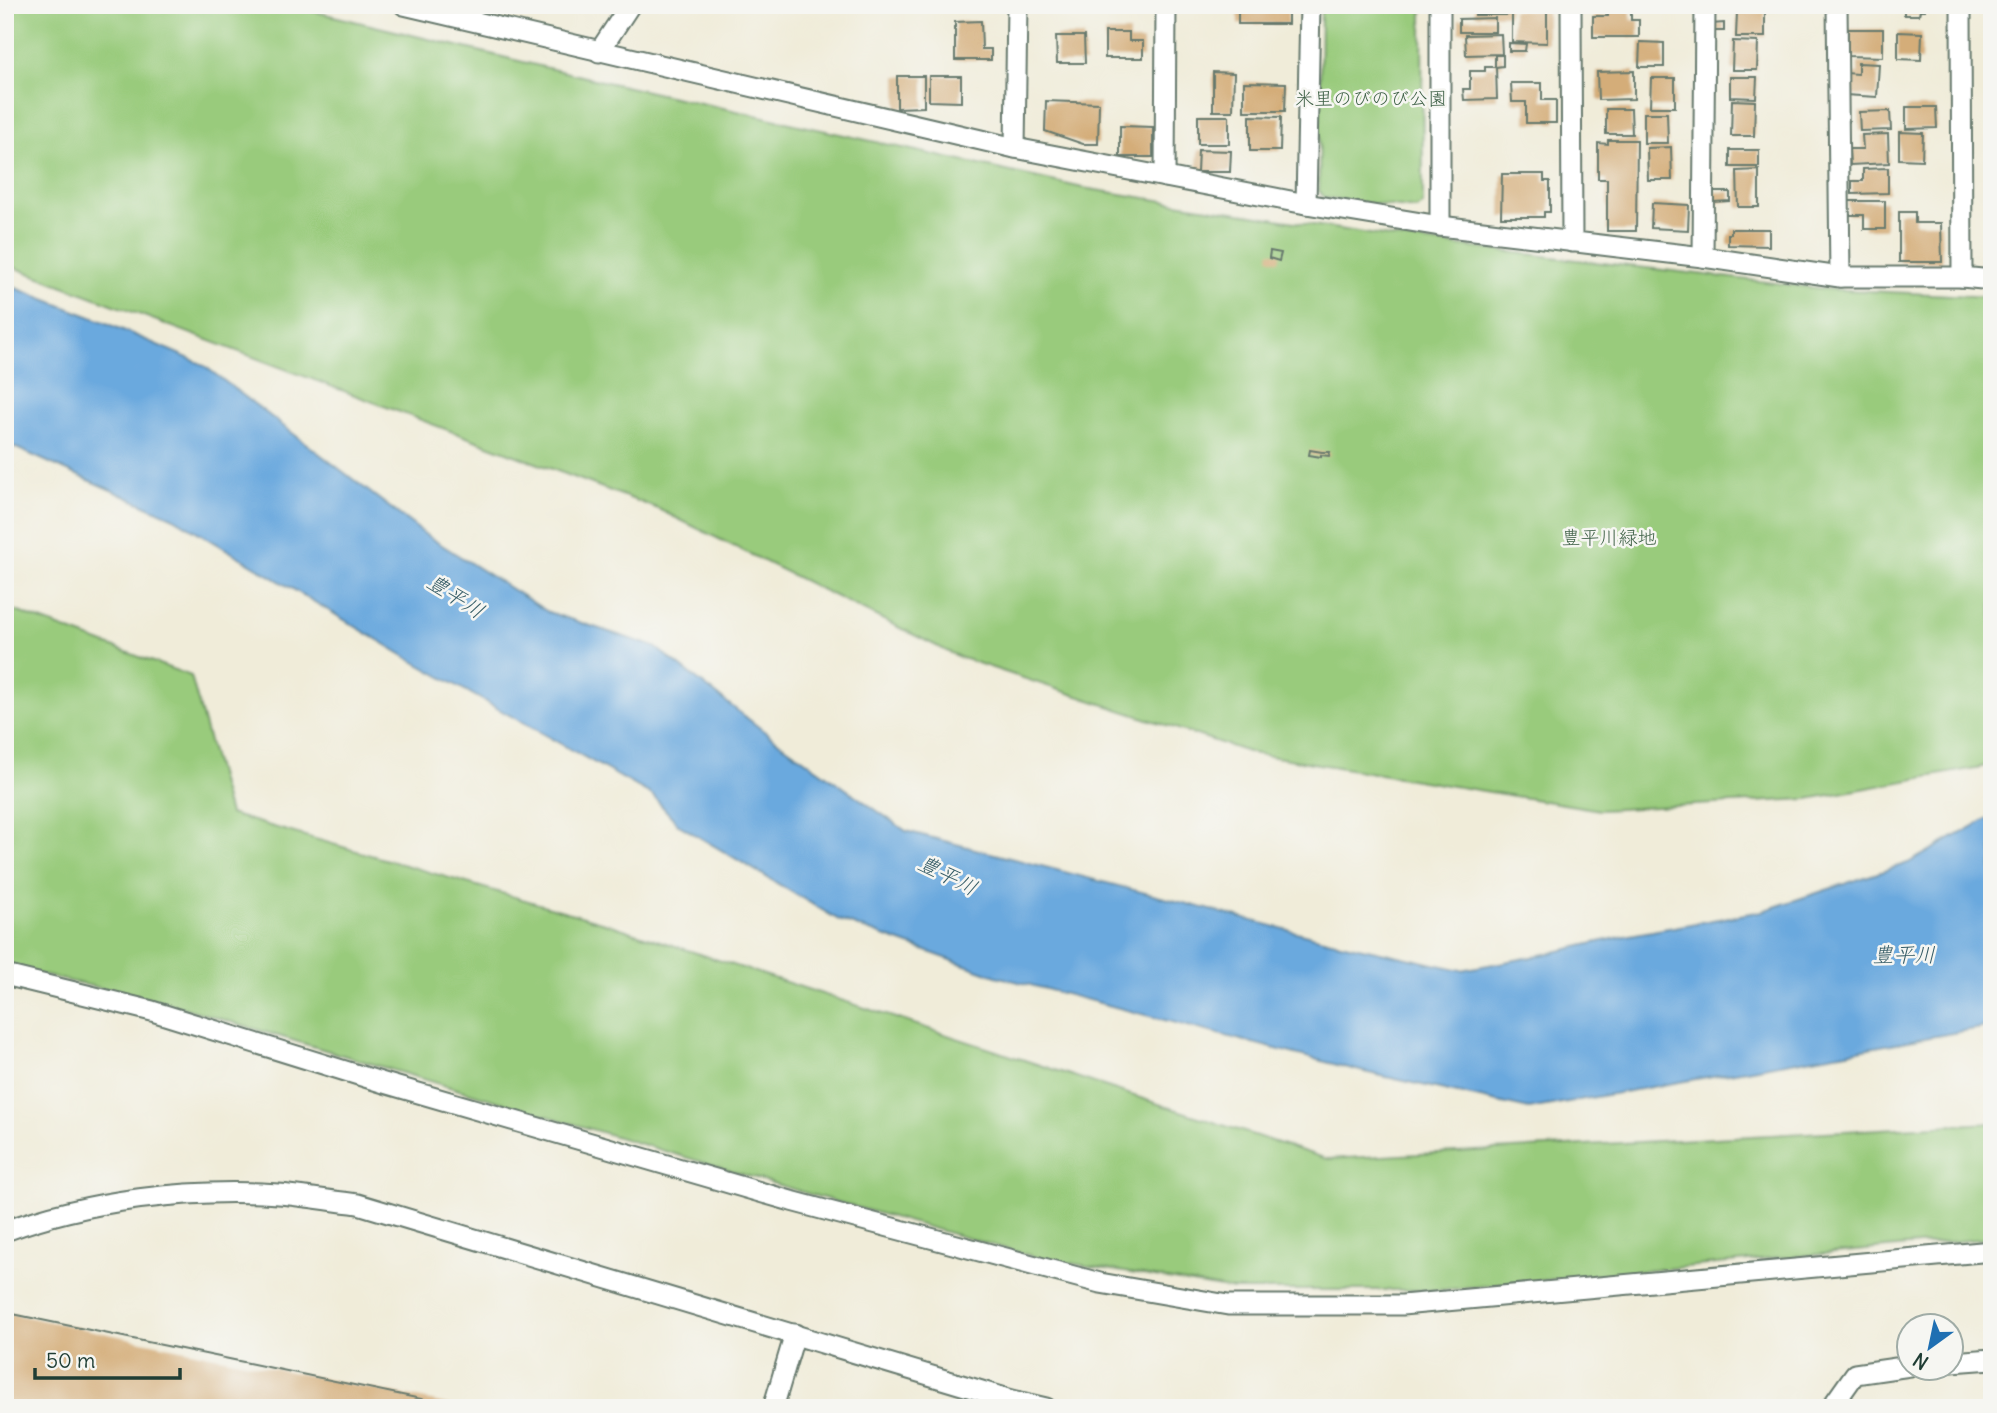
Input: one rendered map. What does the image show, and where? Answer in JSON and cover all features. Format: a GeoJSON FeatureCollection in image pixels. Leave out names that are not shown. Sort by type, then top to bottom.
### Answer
{"type":"FeatureCollection","features":[{"type":"Feature","properties":{"kind":"street"},"geometry":{"type":"LineString","coordinates":[[404,5],[1015,148],[1306,204],[1440,226],[1703,257],[1839,277],[1962,277],[1992,280]]}},
{"type":"Feature","properties":{"kind":"street"},"geometry":{"type":"LineString","coordinates":[[599,52],[630,5]]}},
{"type":"Feature","properties":{"kind":"street"},"geometry":{"type":"LineString","coordinates":[[1015,148],[1017,5]]}},
{"type":"Feature","properties":{"kind":"street"},"geometry":{"type":"LineString","coordinates":[[1165,177],[1166,5]]}},
{"type":"Feature","properties":{"kind":"street"},"geometry":{"type":"LineString","coordinates":[[1306,204],[1310,5]]}},
{"type":"Feature","properties":{"kind":"street"},"geometry":{"type":"LineString","coordinates":[[1440,5],[1440,226]]}},
{"type":"Feature","properties":{"kind":"street"},"geometry":{"type":"LineString","coordinates":[[1571,5],[1572,242]]}},
{"type":"Feature","properties":{"kind":"street"},"geometry":{"type":"LineString","coordinates":[[1703,257],[1705,5]]}},
{"type":"Feature","properties":{"kind":"street"},"geometry":{"type":"LineString","coordinates":[[1837,5],[1839,277]]}},
{"type":"Feature","properties":{"kind":"street"},"geometry":{"type":"LineString","coordinates":[[1961,5],[1962,277]]}},
{"type":"Feature","properties":{"kind":"street"},"geometry":{"type":"LineString","coordinates":[[5,975],[152,1011],[406,1089],[804,1204],[1100,1283],[1228,1305],[1402,1305],[1992,1251]]}},
{"type":"Feature","properties":{"kind":"street"},"geometry":{"type":"LineString","coordinates":[[5,1231],[39,1218],[107,1205],[201,1193],[279,1194],[358,1204],[1046,1408]]}},
{"type":"Feature","properties":{"kind":"street"},"geometry":{"type":"LineString","coordinates":[[773,1408],[794,1334]]}},
{"type":"Feature","properties":{"kind":"street"},"geometry":{"type":"LineString","coordinates":[[1966,1361],[1992,1359]]}},
{"type":"Feature","properties":{"kind":"street"},"geometry":{"type":"LineString","coordinates":[[1831,1408],[1854,1374],[1896,1368]]}},
{"type":"Feature","properties":{"kind":"green space","name":"豊平川緑地"},"geometry":{"type":"Polygon","coordinates":[[[5,5],[288,5],[606,82],[1083,188],[1395,238],[1560,258],[1826,289],[1992,297],[1992,765],[1808,799],[1600,810],[1251,753],[959,657],[656,508],[5,264],[5,5]]]}},
{"type":"Feature","properties":{"kind":"green space","name":"米里のびのび公園"},"geometry":{"type":"Polygon","coordinates":[[[1321,5],[1422,5],[1423,205],[1416,209],[1325,198],[1319,191],[1321,5]]]}},
{"type":"Feature","properties":{"kind":"green space"},"geometry":{"type":"Polygon","coordinates":[[[5,607],[191,676],[229,814],[608,924],[1327,1159],[1992,1123],[1992,1238],[1442,1290],[1234,1290],[1039,1258],[809,1194],[164,1002],[5,967],[5,607]]]}},
{"type":"Feature","properties":{"kind":"water","name":"豊平川"},"geometry":{"type":"Polygon","coordinates":[[[5,284],[102,321],[202,364],[426,535],[548,612],[655,647],[769,735],[906,831],[1327,940],[1461,970],[1762,911],[1908,863],[1992,816],[1992,1026],[1529,1109],[1364,1072],[996,976],[839,920],[679,825],[652,795],[413,661],[174,518],[5,443],[5,284]]]}},
{"type":"Feature","properties":{"kind":"building"},"geometry":{"type":"Polygon","coordinates":[[[1238,5],[1288,5],[1288,24],[1238,24],[1238,5]]]}},
{"type":"Feature","properties":{"kind":"building"},"geometry":{"type":"Polygon","coordinates":[[[1475,5],[1509,5],[1508,15],[1475,15],[1475,5]]]}},
{"type":"Feature","properties":{"kind":"building"},"geometry":{"type":"Polygon","coordinates":[[[1904,5],[1925,5],[1925,10],[1920,10],[1919,15],[1904,15],[1904,5]]]}},
{"type":"Feature","properties":{"kind":"building"},"geometry":{"type":"Polygon","coordinates":[[[1608,9],[1631,9],[1631,20],[1639,20],[1639,37],[1593,37],[1593,16],[1608,16],[1608,9]]]}},
{"type":"Feature","properties":{"kind":"building"},"geometry":{"type":"Polygon","coordinates":[[[1512,10],[1547,11],[1547,43],[1512,42],[1512,10]]]}},
{"type":"Feature","properties":{"kind":"building"},"geometry":{"type":"Polygon","coordinates":[[[1737,12],[1765,12],[1765,37],[1736,37],[1737,12]]]}},
{"type":"Feature","properties":{"kind":"building"},"geometry":{"type":"Polygon","coordinates":[[[1495,18],[1495,32],[1459,32],[1459,19],[1495,18]]]}},
{"type":"Feature","properties":{"kind":"building"},"geometry":{"type":"Polygon","coordinates":[[[981,21],[982,49],[991,49],[991,60],[955,60],[955,22],[981,21]]]}},
{"type":"Feature","properties":{"kind":"building"},"geometry":{"type":"Polygon","coordinates":[[[1724,23],[1724,31],[1710,31],[1711,24],[1724,23]]]}},
{"type":"Feature","properties":{"kind":"building"},"geometry":{"type":"Polygon","coordinates":[[[1848,29],[1883,29],[1883,57],[1847,56],[1848,29]]]}},
{"type":"Feature","properties":{"kind":"building"},"geometry":{"type":"Polygon","coordinates":[[[1105,32],[1129,32],[1129,41],[1143,41],[1143,58],[1105,58],[1105,32]]]}},
{"type":"Feature","properties":{"kind":"building"},"geometry":{"type":"Polygon","coordinates":[[[1898,32],[1922,33],[1921,60],[1898,59],[1898,32]]]}},
{"type":"Feature","properties":{"kind":"building"},"geometry":{"type":"Polygon","coordinates":[[[1501,34],[1502,54],[1466,55],[1465,35],[1501,34]]]}},
{"type":"Feature","properties":{"kind":"building"},"geometry":{"type":"Polygon","coordinates":[[[1056,36],[1084,36],[1085,63],[1057,63],[1056,36]]]}},
{"type":"Feature","properties":{"kind":"building"},"geometry":{"type":"Polygon","coordinates":[[[1733,41],[1758,42],[1757,70],[1732,70],[1733,41]]]}},
{"type":"Feature","properties":{"kind":"building"},"geometry":{"type":"Polygon","coordinates":[[[1640,42],[1664,43],[1664,67],[1639,67],[1640,42]]]}},
{"type":"Feature","properties":{"kind":"building"},"geometry":{"type":"Polygon","coordinates":[[[1509,43],[1526,44],[1525,51],[1509,51],[1509,43]]]}},
{"type":"Feature","properties":{"kind":"building"},"geometry":{"type":"Polygon","coordinates":[[[1495,55],[1503,55],[1503,66],[1495,67],[1495,55]]]}},
{"type":"Feature","properties":{"kind":"building"},"geometry":{"type":"Polygon","coordinates":[[[1858,63],[1879,64],[1877,97],[1845,95],[1846,73],[1858,74],[1858,63]]]}},
{"type":"Feature","properties":{"kind":"building"},"geometry":{"type":"Polygon","coordinates":[[[1485,67],[1496,67],[1497,99],[1464,100],[1463,89],[1470,89],[1470,71],[1485,71],[1485,67]]]}},
{"type":"Feature","properties":{"kind":"building"},"geometry":{"type":"Polygon","coordinates":[[[1634,71],[1634,99],[1598,100],[1597,72],[1634,71]]]}},
{"type":"Feature","properties":{"kind":"building"},"geometry":{"type":"Polygon","coordinates":[[[1213,72],[1234,73],[1233,111],[1213,111],[1213,72]]]}},
{"type":"Feature","properties":{"kind":"building"},"geometry":{"type":"Polygon","coordinates":[[[897,76],[924,76],[924,107],[897,108],[897,76]]]}},
{"type":"Feature","properties":{"kind":"building"},"geometry":{"type":"Polygon","coordinates":[[[929,76],[961,76],[961,102],[929,101],[929,76]]]}},
{"type":"Feature","properties":{"kind":"building"},"geometry":{"type":"Polygon","coordinates":[[[1730,77],[1757,77],[1756,98],[1730,97],[1730,77]]]}},
{"type":"Feature","properties":{"kind":"building"},"geometry":{"type":"Polygon","coordinates":[[[1651,78],[1675,78],[1675,107],[1650,107],[1651,78]]]}},
{"type":"Feature","properties":{"kind":"building"},"geometry":{"type":"Polygon","coordinates":[[[1244,82],[1286,83],[1285,111],[1244,111],[1244,82]]]}},
{"type":"Feature","properties":{"kind":"building"},"geometry":{"type":"Polygon","coordinates":[[[1511,83],[1542,83],[1542,100],[1556,100],[1556,123],[1526,123],[1526,102],[1512,102],[1511,83]]]}},
{"type":"Feature","properties":{"kind":"building"},"geometry":{"type":"Polygon","coordinates":[[[1732,100],[1755,101],[1754,136],[1731,136],[1732,100]]]}},
{"type":"Feature","properties":{"kind":"building"},"geometry":{"type":"Polygon","coordinates":[[[1046,101],[1099,103],[1098,144],[1083,144],[1045,131],[1046,101]]]}},
{"type":"Feature","properties":{"kind":"building"},"geometry":{"type":"Polygon","coordinates":[[[1906,107],[1936,107],[1937,128],[1906,129],[1906,107]]]}},
{"type":"Feature","properties":{"kind":"building"},"geometry":{"type":"Polygon","coordinates":[[[1606,109],[1631,109],[1632,134],[1606,134],[1606,109]]]}},
{"type":"Feature","properties":{"kind":"building"},"geometry":{"type":"Polygon","coordinates":[[[1890,111],[1891,130],[1860,131],[1859,112],[1890,111]]]}},
{"type":"Feature","properties":{"kind":"building"},"geometry":{"type":"Polygon","coordinates":[[[1644,113],[1667,113],[1668,143],[1644,143],[1644,113]]]}},
{"type":"Feature","properties":{"kind":"building"},"geometry":{"type":"Polygon","coordinates":[[[1198,116],[1229,116],[1229,144],[1198,144],[1198,116]]]}},
{"type":"Feature","properties":{"kind":"building"},"geometry":{"type":"Polygon","coordinates":[[[1250,116],[1281,117],[1280,151],[1250,151],[1250,116]]]}},
{"type":"Feature","properties":{"kind":"building"},"geometry":{"type":"Polygon","coordinates":[[[1120,126],[1153,127],[1153,157],[1120,157],[1120,126]]]}},
{"type":"Feature","properties":{"kind":"building"},"geometry":{"type":"Polygon","coordinates":[[[1899,132],[1923,133],[1922,160],[1899,159],[1899,132]]]}},
{"type":"Feature","properties":{"kind":"building"},"geometry":{"type":"Polygon","coordinates":[[[1888,134],[1889,163],[1850,165],[1849,149],[1863,149],[1862,135],[1888,134]]]}},
{"type":"Feature","properties":{"kind":"building"},"geometry":{"type":"Polygon","coordinates":[[[1608,140],[1637,140],[1636,231],[1607,231],[1607,179],[1598,179],[1598,143],[1608,144],[1608,140]]]}},
{"type":"Feature","properties":{"kind":"building"},"geometry":{"type":"Polygon","coordinates":[[[1671,147],[1672,180],[1648,180],[1647,148],[1671,147]]]}},
{"type":"Feature","properties":{"kind":"building"},"geometry":{"type":"Polygon","coordinates":[[[1198,150],[1231,151],[1230,172],[1197,172],[1198,150]]]}},
{"type":"Feature","properties":{"kind":"building"},"geometry":{"type":"Polygon","coordinates":[[[1730,150],[1759,150],[1759,167],[1730,167],[1730,150]]]}},
{"type":"Feature","properties":{"kind":"building"},"geometry":{"type":"Polygon","coordinates":[[[1888,168],[1888,193],[1852,194],[1852,181],[1863,181],[1863,169],[1888,168]]]}},
{"type":"Feature","properties":{"kind":"building"},"geometry":{"type":"Polygon","coordinates":[[[1759,170],[1759,207],[1738,207],[1737,171],[1759,170]]]}},
{"type":"Feature","properties":{"kind":"building"},"geometry":{"type":"Polygon","coordinates":[[[1502,174],[1544,174],[1544,181],[1550,181],[1550,212],[1544,212],[1544,217],[1501,217],[1502,174]]]}},
{"type":"Feature","properties":{"kind":"building"},"geometry":{"type":"Polygon","coordinates":[[[1712,192],[1730,192],[1730,201],[1713,202],[1712,192]]]}},
{"type":"Feature","properties":{"kind":"building"},"geometry":{"type":"Polygon","coordinates":[[[1848,201],[1885,201],[1885,229],[1864,229],[1864,215],[1848,215],[1848,201]]]}},
{"type":"Feature","properties":{"kind":"building"},"geometry":{"type":"Polygon","coordinates":[[[1652,203],[1689,205],[1688,230],[1651,228],[1652,203]]]}},
{"type":"Feature","properties":{"kind":"building"},"geometry":{"type":"Polygon","coordinates":[[[1899,212],[1915,212],[1915,223],[1941,223],[1942,262],[1899,262],[1899,212]]]}},
{"type":"Feature","properties":{"kind":"building"},"geometry":{"type":"Polygon","coordinates":[[[1731,229],[1769,229],[1769,246],[1728,245],[1731,229]]]}},
{"type":"Feature","properties":{"kind":"building"},"geometry":{"type":"Polygon","coordinates":[[[1270,251],[1281,253],[1279,261],[1269,258],[1270,251]]]}},
{"type":"Feature","properties":{"kind":"building"},"geometry":{"type":"Polygon","coordinates":[[[1310,450],[1330,452],[1329,456],[1321,457],[1309,455],[1310,450]]]}},
{"type":"Feature","properties":{"kind":"building"},"geometry":{"type":"Polygon","coordinates":[[[8,1313],[460,1407],[5,1408],[5,1328],[8,1313]]]}}]}
